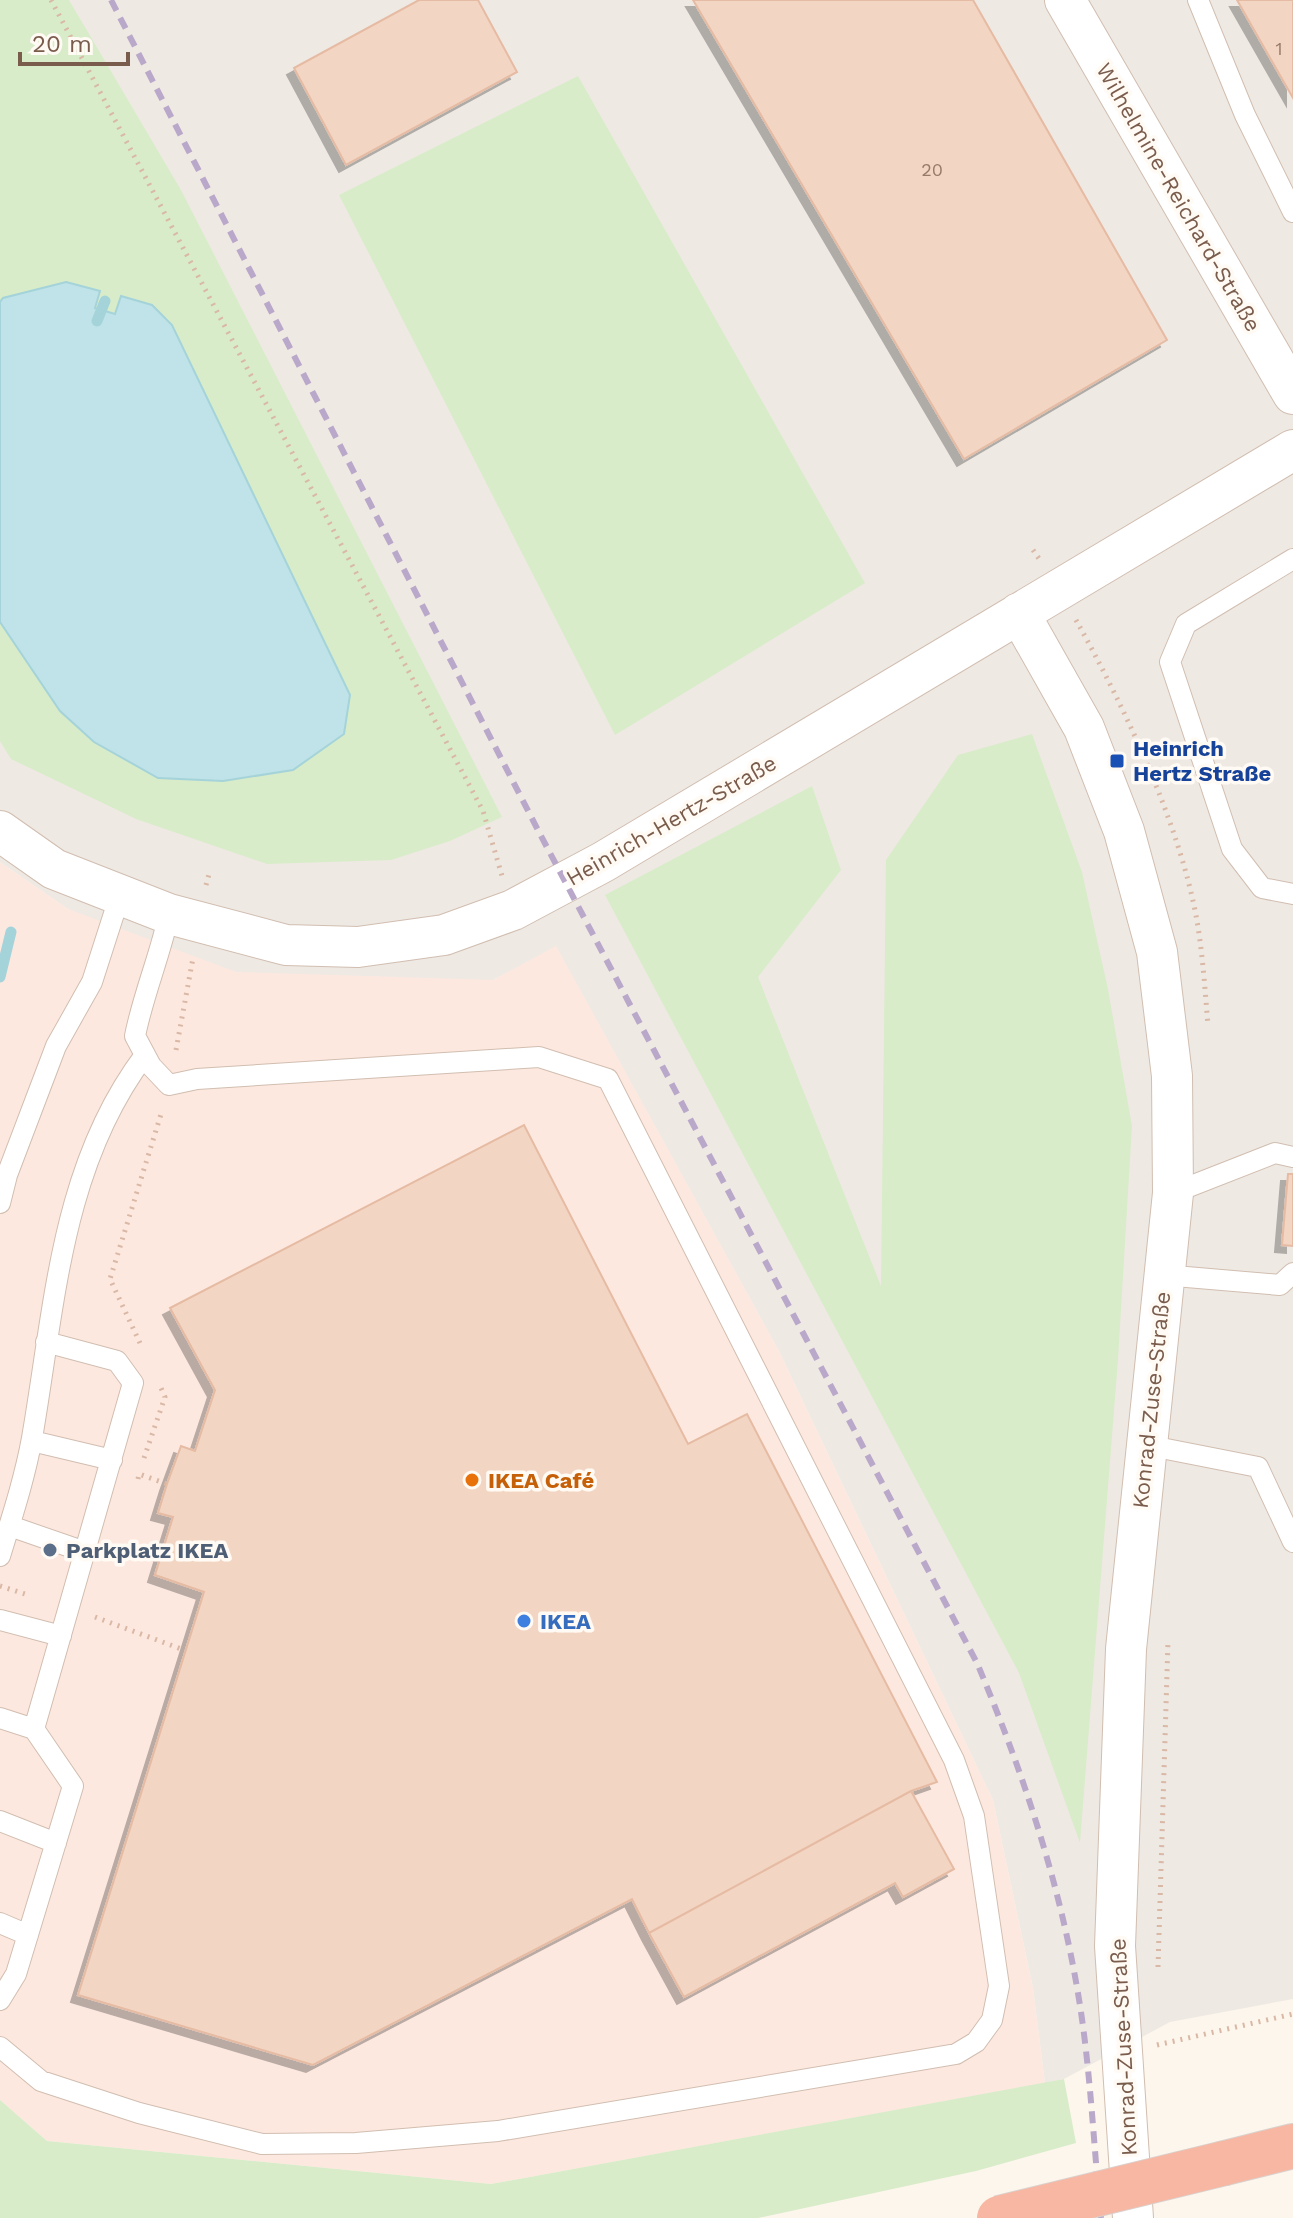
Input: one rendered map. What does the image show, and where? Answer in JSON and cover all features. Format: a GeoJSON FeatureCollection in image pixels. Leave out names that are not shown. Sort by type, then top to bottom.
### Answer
{"type":"FeatureCollection","features":[{"type":"Feature","properties":{"kind":"highway"},"geometry":{"type":"LineString","coordinates":[[999,2218],[1293,2146]]}},
{"type":"Feature","properties":{"kind":"street","name":"Wilhelmine-Reichard-Straße"},"geometry":{"type":"LineString","coordinates":[[1065,0],[1293,394]]}},
{"type":"Feature","properties":{"kind":"street","name":"Heinrich-Hertz-Straße"},"geometry":{"type":"LineString","coordinates":[[0,831],[54,869],[183,918],[286,945],[358,947],[444,935],[513,910],[603,862],[1019,613],[1291,456]]}},
{"type":"Feature","properties":{"kind":"street","name":"Konrad-Zuse-Straße"},"geometry":{"type":"LineString","coordinates":[[1019,613],[1084,728],[1124,831],[1157,952],[1172,1076],[1173,1193],[1126,1649],[1115,1946],[1133,2217]]}},
{"type":"Feature","properties":{"kind":"lane"},"geometry":{"type":"LineString","coordinates":[[1198,0],[1245,115],[1293,212]]}},
{"type":"Feature","properties":{"kind":"lane"},"geometry":{"type":"LineString","coordinates":[[1293,559],[1186,624],[1170,662],[1232,849],[1262,888],[1293,894]]}},
{"type":"Feature","properties":{"kind":"lane"},"geometry":{"type":"LineString","coordinates":[[0,1203],[7,1175],[56,1046],[92,982],[120,895]]}},
{"type":"Feature","properties":{"kind":"lane"},"geometry":{"type":"LineString","coordinates":[[0,2058],[41,2081],[139,2113],[262,2144],[356,2143],[498,2131],[956,2054],[976,2042],[992,2020],[999,1986],[974,1816],[954,1760],[608,1079],[539,1057],[197,1079],[169,1085],[145,1055],[135,1036],[141,1008],[159,962],[183,918]]}},
{"type":"Feature","properties":{"kind":"lane"},"geometry":{"type":"LineString","coordinates":[[0,1556],[32,1441],[62,1245],[91,1148],[121,1087],[145,1055]]}},
{"type":"Feature","properties":{"kind":"lane"},"geometry":{"type":"LineString","coordinates":[[1173,1193],[1275,1153],[1293,1157]]}},
{"type":"Feature","properties":{"kind":"lane"},"geometry":{"type":"LineString","coordinates":[[1163,1275],[1280,1285],[1293,1273]]}},
{"type":"Feature","properties":{"kind":"lane"},"geometry":{"type":"LineString","coordinates":[[34,1729],[133,1383],[117,1361],[46,1342]]}},
{"type":"Feature","properties":{"kind":"lane"},"geometry":{"type":"LineString","coordinates":[[32,1441],[112,1460]]}},
{"type":"Feature","properties":{"kind":"lane"},"geometry":{"type":"LineString","coordinates":[[1146,1445],[1258,1467],[1293,1542]]}},
{"type":"Feature","properties":{"kind":"lane"},"geometry":{"type":"LineString","coordinates":[[10,1526],[85,1552]]}},
{"type":"Feature","properties":{"kind":"lane"},"geometry":{"type":"LineString","coordinates":[[0,1620],[61,1636]]}},
{"type":"Feature","properties":{"kind":"lane"},"geometry":{"type":"LineString","coordinates":[[0,1718],[34,1729],[73,1786],[16,1974],[0,2000]]}},
{"type":"Feature","properties":{"kind":"lane"},"geometry":{"type":"LineString","coordinates":[[0,1821],[56,1843]]}},
{"type":"Feature","properties":{"kind":"lane"},"geometry":{"type":"LineString","coordinates":[[0,1923],[28,1935]]}},
{"type":"Feature","properties":{"kind":"lane"},"geometry":{"type":"LineString","coordinates":[[0,2047],[41,2081]]}},
{"type":"Feature","properties":{"kind":"path"},"geometry":{"type":"LineString","coordinates":[[51,0],[483,811],[513,910]]}},
{"type":"Feature","properties":{"kind":"path"},"geometry":{"type":"LineString","coordinates":[[147,1358],[110,1279],[169,1085],[183,918],[209,874]]}},
{"type":"Feature","properties":{"kind":"path"},"geometry":{"type":"LineString","coordinates":[[135,1488],[165,1397],[159,1384]]}},
{"type":"Feature","properties":{"kind":"path"},"geometry":{"type":"LineString","coordinates":[[139,1474],[167,1484]]}},
{"type":"Feature","properties":{"kind":"path"},"geometry":{"type":"LineString","coordinates":[[94,1617],[99,1602]]}},
{"type":"Feature","properties":{"kind":"path"},"geometry":{"type":"LineString","coordinates":[[1121,2053],[1293,2014]]}},
{"type":"Feature","properties":{"kind":"shaded area"},"geometry":{"type":"Polygon","coordinates":[[[0,0],[1293,0],[1293,1999],[1170,2022],[1064,2079],[1045,2083],[1033,1988],[993,1800],[779,1351],[556,946],[493,980],[236,972],[68,909],[0,862],[0,0]]]}},
{"type":"Feature","properties":{"kind":"shaded area"},"geometry":{"type":"Polygon","coordinates":[[[0,862],[68,909],[493,980],[556,945],[779,1351],[993,1800],[1033,1988],[1045,2083],[491,2184],[47,2141],[0,2100],[0,862]]]}},
{"type":"Feature","properties":{"kind":"green space"},"geometry":{"type":"Polygon","coordinates":[[[0,0],[69,0],[181,190],[502,817],[450,841],[391,860],[267,864],[136,819],[11,759],[0,741],[0,622],[60,711],[344,734],[350,694],[172,325],[122,296],[116,314],[95,308],[66,282],[3,298],[0,302],[0,0]]]}},
{"type":"Feature","properties":{"kind":"green space"},"geometry":{"type":"Polygon","coordinates":[[[578,76],[865,583],[615,735],[339,195],[578,76]]]}},
{"type":"Feature","properties":{"kind":"green space"},"geometry":{"type":"Polygon","coordinates":[[[1032,734],[1082,872],[1108,989],[1132,1126],[1118,1360],[1080,1843],[1019,1673],[605,895],[812,786],[841,870],[758,977],[881,1286],[886,860],[958,755],[1032,734]]]}},
{"type":"Feature","properties":{"kind":"green space"},"geometry":{"type":"Polygon","coordinates":[[[1064,2079],[1076,2143],[976,2171],[758,2218],[0,2218],[0,2100],[47,2141],[491,2184],[1064,2079]]]}},
{"type":"Feature","properties":{"kind":"water"},"geometry":{"type":"Polygon","coordinates":[[[66,282],[100,291],[95,308],[115,314],[121,296],[152,305],[172,325],[350,695],[344,734],[293,770],[223,781],[158,778],[94,742],[60,711],[0,622],[0,302],[3,298],[66,282]]]}},
{"type":"Feature","properties":{"kind":"building"},"geometry":{"type":"Polygon","coordinates":[[[419,0],[478,0],[517,72],[346,165],[294,68],[419,0]]]}},
{"type":"Feature","properties":{"kind":"building"},"geometry":{"type":"Polygon","coordinates":[[[693,0],[973,0],[1167,340],[964,459],[693,0]]]}},
{"type":"Feature","properties":{"kind":"building"},"geometry":{"type":"Polygon","coordinates":[[[1237,0],[1293,0],[1293,98],[1237,0]]]}},
{"type":"Feature","properties":{"kind":"building","name":"IKEA"},"geometry":{"type":"Polygon","coordinates":[[[524,1125],[688,1444],[747,1414],[937,1782],[911,1791],[649,1933],[632,1899],[313,2065],[78,1995],[204,1592],[155,1575],[173,1517],[158,1513],[167,1484],[181,1446],[195,1451],[215,1390],[170,1308],[524,1125]]]}},
{"type":"Feature","properties":{"kind":"building"},"geometry":{"type":"Polygon","coordinates":[[[1288,1174],[1293,1174],[1293,1246],[1282,1245],[1288,1174]]]}},
{"type":"Feature","properties":{"kind":"building"},"geometry":{"type":"Polygon","coordinates":[[[911,1791],[954,1869],[903,1897],[895,1883],[684,1997],[649,1933],[911,1791]]]}},
{"type":"Feature","properties":{"kind":"waterway"},"geometry":{"type":"LineString","coordinates":[[97,321],[105,301]]}},
{"type":"Feature","properties":{"kind":"waterway"},"geometry":{"type":"LineString","coordinates":[[0,977],[11,932]]}},
{"type":"Feature","properties":{"kind":"railway"},"geometry":{"type":"LineString","coordinates":[[111,0],[540,834],[977,1663],[1026,1791],[1064,1922],[1084,2038],[1101,2218]]}},
{"type":"Feature","properties":{"kind":"place","name":"Heinrich Hertz Straße"},"geometry":{"type":"Point","coordinates":[1117,761]}},
{"type":"Feature","properties":{"kind":"place","name":"IKEA Café"},"geometry":{"type":"Point","coordinates":[472,1480]}},
{"type":"Feature","properties":{"kind":"place","name":"Parkplatz IKEA"},"geometry":{"type":"Point","coordinates":[50,1550]}},
{"type":"Feature","properties":{"kind":"place","name":"IKEA"},"geometry":{"type":"Point","coordinates":[524,1621]}}]}
